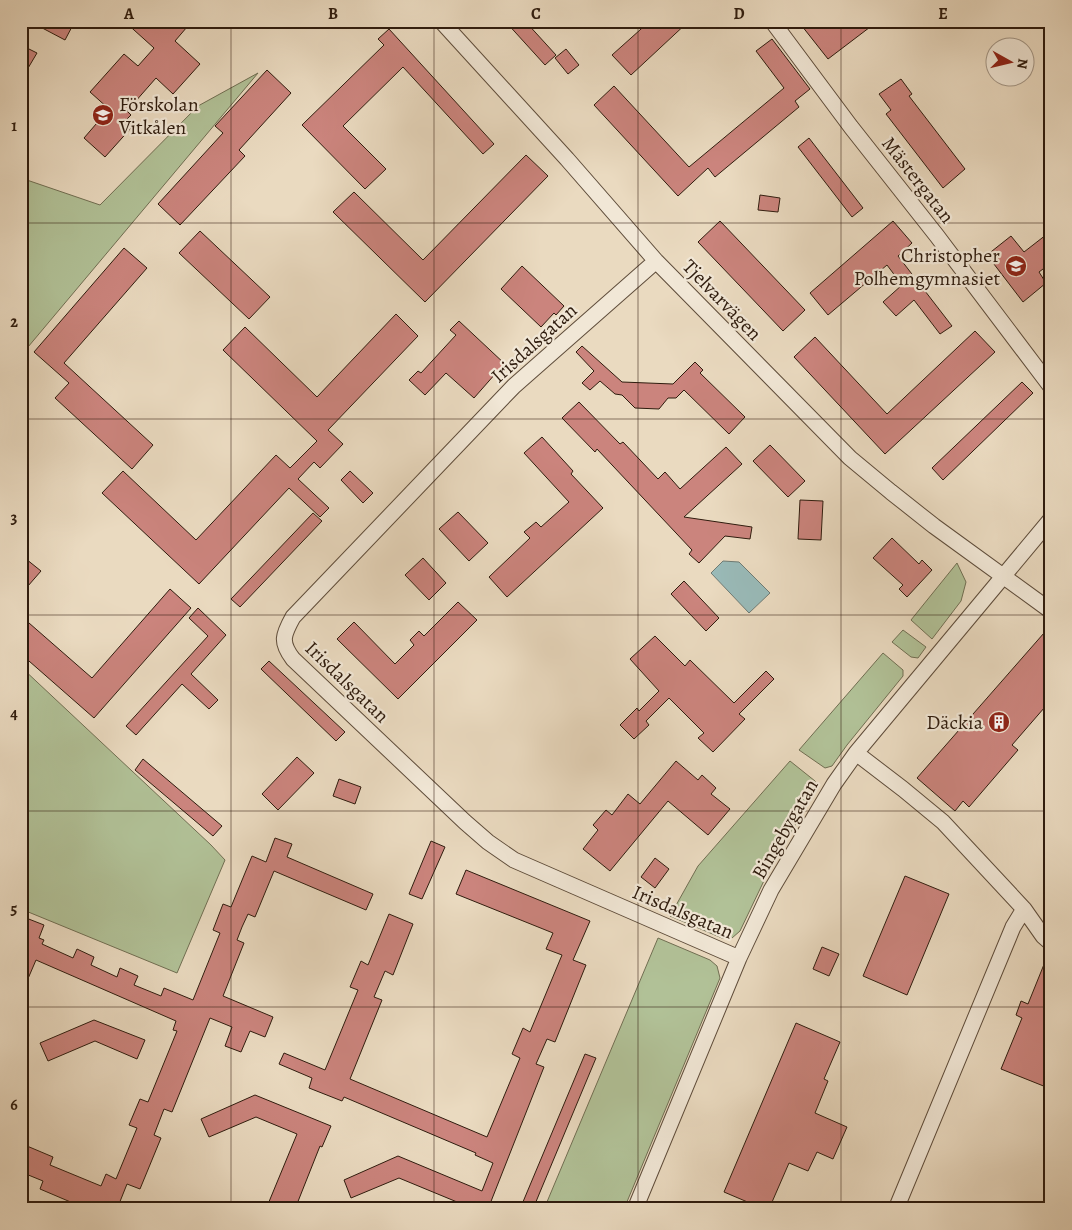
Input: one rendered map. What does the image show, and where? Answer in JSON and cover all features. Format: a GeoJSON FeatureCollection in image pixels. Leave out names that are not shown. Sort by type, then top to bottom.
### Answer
{"type":"FeatureCollection","features":[{"type":"Feature","properties":{"kind":"street","name":"Tjelvarvägen"},"geometry":{"type":"LineString","coordinates":[[441,21],[656,261],[850,458],[934,526],[1051,611]]}},
{"type":"Feature","properties":{"kind":"street","name":"Mästergatan"},"geometry":{"type":"LineString","coordinates":[[772,21],[938,236],[1051,387]]}},
{"type":"Feature","properties":{"kind":"street","name":"Irisdalsgatan"},"geometry":{"type":"LineString","coordinates":[[656,261],[514,386],[293,617],[286,630],[283,642],[293,659],[338,703],[473,829],[507,856],[531,869],[740,958]]}},
{"type":"Feature","properties":{"kind":"street","name":"Bingebygatan"},"geometry":{"type":"LineString","coordinates":[[635,1209],[740,958],[771,890],[794,850],[834,784],[856,753],[1051,519]]}},
{"type":"Feature","properties":{"kind":"street"},"geometry":{"type":"LineString","coordinates":[[856,753],[943,822],[1024,910],[1043,936],[1051,943]]}},
{"type":"Feature","properties":{"kind":"street"},"geometry":{"type":"LineString","coordinates":[[896,1209],[1012,928],[1024,910]]}},
{"type":"Feature","properties":{"kind":"green space"},"geometry":{"type":"Polygon","coordinates":[[[258,73],[21,356],[21,178],[100,205],[198,106],[258,73]]]}},
{"type":"Feature","properties":{"kind":"green space"},"geometry":{"type":"Polygon","coordinates":[[[957,563],[966,582],[961,601],[932,639],[911,620],[957,563]]]}},
{"type":"Feature","properties":{"kind":"green space"},"geometry":{"type":"Polygon","coordinates":[[[903,630],[926,647],[918,658],[911,657],[892,642],[903,630]]]}},
{"type":"Feature","properties":{"kind":"green space"},"geometry":{"type":"Polygon","coordinates":[[[883,653],[903,670],[903,676],[832,766],[825,768],[799,750],[883,653]]]}},
{"type":"Feature","properties":{"kind":"green space"},"geometry":{"type":"Polygon","coordinates":[[[21,667],[225,860],[177,973],[21,909],[21,667]]]}},
{"type":"Feature","properties":{"kind":"green space"},"geometry":{"type":"Polygon","coordinates":[[[790,761],[815,781],[817,788],[771,866],[740,931],[732,938],[722,938],[670,916],[698,866],[790,761]]]}},
{"type":"Feature","properties":{"kind":"green space"},"geometry":{"type":"Polygon","coordinates":[[[658,938],[710,960],[717,966],[720,978],[624,1209],[544,1209],[658,938]]]}},
{"type":"Feature","properties":{"kind":"water"},"geometry":{"type":"Polygon","coordinates":[[[723,561],[739,562],[770,593],[749,613],[711,573],[723,561]]]}},
{"type":"Feature","properties":{"kind":"building"},"geometry":{"type":"Polygon","coordinates":[[[29,21],[75,21],[65,40],[29,21]]]}},
{"type":"Feature","properties":{"kind":"building"},"geometry":{"type":"Polygon","coordinates":[[[124,21],[180,21],[187,27],[175,41],[200,64],[173,94],[156,78],[127,111],[131,115],[124,122],[131,128],[105,157],[84,138],[109,109],[90,92],[124,54],[138,66],[154,48],[124,21]]]}},
{"type":"Feature","properties":{"kind":"building"},"geometry":{"type":"Polygon","coordinates":[[[505,21],[525,21],[556,55],[545,65],[505,21]]]}},
{"type":"Feature","properties":{"kind":"building"},"geometry":{"type":"Polygon","coordinates":[[[650,21],[689,21],[631,75],[612,55],[650,21]]]}},
{"type":"Feature","properties":{"kind":"building"},"geometry":{"type":"Polygon","coordinates":[[[798,21],[878,21],[828,59],[798,21]]]}},
{"type":"Feature","properties":{"kind":"building"},"geometry":{"type":"Polygon","coordinates":[[[389,29],[494,144],[483,154],[403,67],[343,126],[386,169],[365,189],[302,125],[384,45],[378,39],[389,29]]]}},
{"type":"Feature","properties":{"kind":"building"},"geometry":{"type":"Polygon","coordinates":[[[772,39],[810,89],[795,101],[799,107],[715,177],[708,168],[678,196],[594,105],[614,86],[689,167],[784,88],[756,51],[772,39]]]}},
{"type":"Feature","properties":{"kind":"building"},"geometry":{"type":"Polygon","coordinates":[[[21,45],[37,53],[21,80],[21,45]]]}},
{"type":"Feature","properties":{"kind":"building"},"geometry":{"type":"Polygon","coordinates":[[[566,49],[579,65],[568,74],[555,58],[566,49]]]}},
{"type":"Feature","properties":{"kind":"building"},"geometry":{"type":"Polygon","coordinates":[[[267,70],[291,93],[239,150],[245,156],[180,225],[158,204],[223,133],[215,126],[267,70]]]}},
{"type":"Feature","properties":{"kind":"building"},"geometry":{"type":"Polygon","coordinates":[[[901,79],[912,94],[909,96],[965,169],[943,188],[886,114],[891,110],[879,94],[901,79]]]}},
{"type":"Feature","properties":{"kind":"building"},"geometry":{"type":"Polygon","coordinates":[[[809,138],[863,208],[852,217],[798,147],[809,138]]]}},
{"type":"Feature","properties":{"kind":"building"},"geometry":{"type":"Polygon","coordinates":[[[526,155],[548,176],[425,302],[333,212],[354,192],[423,260],[526,155]]]}},
{"type":"Feature","properties":{"kind":"building"},"geometry":{"type":"Polygon","coordinates":[[[760,195],[780,198],[778,212],[758,210],[760,195]]]}},
{"type":"Feature","properties":{"kind":"building"},"geometry":{"type":"Polygon","coordinates":[[[720,221],[805,310],[783,331],[698,242],[720,221]]]}},
{"type":"Feature","properties":{"kind":"building"},"geometry":{"type":"Polygon","coordinates":[[[893,221],[912,243],[898,256],[952,326],[940,334],[914,300],[896,316],[883,302],[902,285],[887,265],[828,315],[810,293],[893,221]]]}},
{"type":"Feature","properties":{"kind":"building"},"geometry":{"type":"Polygon","coordinates":[[[200,231],[270,297],[249,319],[179,253],[200,231]]]}},
{"type":"Feature","properties":{"kind":"building","name":"Christopher Polhemgymnasiet"},"geometry":{"type":"Polygon","coordinates":[[[1051,231],[1051,263],[1039,272],[1046,283],[1023,302],[987,255],[1011,236],[1024,252],[1051,231]]]}},
{"type":"Feature","properties":{"kind":"building"},"geometry":{"type":"Polygon","coordinates":[[[124,248],[147,268],[64,363],[153,445],[132,469],[55,398],[69,383],[34,352],[124,248]]]}},
{"type":"Feature","properties":{"kind":"building"},"geometry":{"type":"Polygon","coordinates":[[[522,266],[564,306],[556,315],[554,313],[541,327],[501,289],[522,266]]]}},
{"type":"Feature","properties":{"kind":"building"},"geometry":{"type":"Polygon","coordinates":[[[396,314],[418,336],[328,430],[343,444],[320,468],[314,462],[298,479],[329,508],[320,517],[289,488],[199,584],[102,493],[123,471],[196,540],[276,455],[290,468],[317,441],[223,350],[245,327],[317,397],[396,314]]]}},
{"type":"Feature","properties":{"kind":"building"},"geometry":{"type":"Polygon","coordinates":[[[459,321],[506,365],[498,374],[496,373],[474,398],[446,373],[425,395],[409,380],[418,371],[421,373],[456,335],[450,330],[459,321]]]}},
{"type":"Feature","properties":{"kind":"building"},"geometry":{"type":"Polygon","coordinates":[[[975,331],[995,352],[885,454],[794,357],[815,337],[887,414],[975,331]]]}},
{"type":"Feature","properties":{"kind":"building"},"geometry":{"type":"Polygon","coordinates":[[[582,346],[622,382],[673,384],[695,362],[703,370],[700,373],[745,417],[729,434],[684,390],[676,398],[668,398],[659,409],[635,408],[622,395],[615,394],[600,381],[590,390],[582,383],[594,371],[576,352],[582,346]]]}},
{"type":"Feature","properties":{"kind":"building"},"geometry":{"type":"Polygon","coordinates":[[[1022,382],[1033,393],[943,480],[932,468],[1022,382]]]}},
{"type":"Feature","properties":{"kind":"building"},"geometry":{"type":"Polygon","coordinates":[[[579,402],[620,444],[623,442],[658,479],[665,472],[680,489],[726,447],[742,464],[684,517],[752,527],[750,539],[725,536],[699,563],[689,554],[692,550],[597,449],[595,452],[562,418],[579,402]]]}},
{"type":"Feature","properties":{"kind":"building"},"geometry":{"type":"Polygon","coordinates":[[[542,437],[573,471],[571,474],[603,508],[507,597],[489,577],[530,538],[524,532],[536,522],[541,527],[569,502],[524,453],[542,437]]]}},
{"type":"Feature","properties":{"kind":"building"},"geometry":{"type":"Polygon","coordinates":[[[770,445],[805,481],[788,497],[753,461],[770,445]]]}},
{"type":"Feature","properties":{"kind":"building"},"geometry":{"type":"Polygon","coordinates":[[[350,471],[373,493],[363,503],[341,480],[350,471]]]}},
{"type":"Feature","properties":{"kind":"building"},"geometry":{"type":"Polygon","coordinates":[[[800,500],[823,501],[821,540],[798,539],[800,500]]]}},
{"type":"Feature","properties":{"kind":"building"},"geometry":{"type":"Polygon","coordinates":[[[458,512],[488,543],[469,561],[439,529],[458,512]]]}},
{"type":"Feature","properties":{"kind":"building"},"geometry":{"type":"Polygon","coordinates":[[[313,513],[322,521],[240,607],[231,599],[313,513]]]}},
{"type":"Feature","properties":{"kind":"building"},"geometry":{"type":"Polygon","coordinates":[[[892,538],[919,564],[922,560],[932,570],[907,597],[899,589],[903,585],[873,558],[892,538]]]}},
{"type":"Feature","properties":{"kind":"building"},"geometry":{"type":"Polygon","coordinates":[[[21,555],[41,571],[21,594],[21,555]]]}},
{"type":"Feature","properties":{"kind":"building"},"geometry":{"type":"Polygon","coordinates":[[[423,558],[446,583],[429,600],[405,575],[423,558]]]}},
{"type":"Feature","properties":{"kind":"building"},"geometry":{"type":"Polygon","coordinates":[[[684,581],[719,618],[706,631],[671,594],[684,581]]]}},
{"type":"Feature","properties":{"kind":"building"},"geometry":{"type":"Polygon","coordinates":[[[170,589],[191,608],[94,718],[21,654],[21,616],[92,678],[170,589]]]}},
{"type":"Feature","properties":{"kind":"building"},"geometry":{"type":"Polygon","coordinates":[[[458,602],[477,620],[398,699],[337,639],[354,622],[395,664],[414,645],[410,640],[419,631],[424,636],[458,602]]]}},
{"type":"Feature","properties":{"kind":"building"},"geometry":{"type":"Polygon","coordinates":[[[198,608],[226,635],[191,674],[218,700],[209,709],[182,684],[136,735],[126,726],[208,636],[189,618],[198,608]]]}},
{"type":"Feature","properties":{"kind":"building","name":"Däckia"},"geometry":{"type":"Polygon","coordinates":[[[1044,633],[1051,639],[1051,700],[1012,745],[1018,750],[969,807],[963,801],[955,811],[917,778],[1044,633]]]}},
{"type":"Feature","properties":{"kind":"building"},"geometry":{"type":"Polygon","coordinates":[[[655,636],[685,666],[690,660],[734,703],[766,671],[774,679],[739,714],[745,719],[713,752],[698,738],[704,733],[669,698],[646,721],[649,725],[634,739],[620,725],[637,708],[639,711],[659,691],[630,659],[655,636]]]}},
{"type":"Feature","properties":{"kind":"building"},"geometry":{"type":"Polygon","coordinates":[[[269,661],[345,732],[336,741],[261,669],[269,661]]]}},
{"type":"Feature","properties":{"kind":"building"},"geometry":{"type":"Polygon","coordinates":[[[297,757],[314,773],[278,810],[262,794],[297,757]]]}},
{"type":"Feature","properties":{"kind":"building"},"geometry":{"type":"Polygon","coordinates":[[[143,759],[222,826],[213,836],[135,770],[143,759]]]}},
{"type":"Feature","properties":{"kind":"building"},"geometry":{"type":"Polygon","coordinates":[[[676,761],[698,780],[702,775],[716,788],[711,794],[730,809],[708,835],[668,801],[610,871],[583,849],[598,830],[593,825],[606,810],[612,815],[628,794],[640,804],[676,761]]]}},
{"type":"Feature","properties":{"kind":"building"},"geometry":{"type":"Polygon","coordinates":[[[339,779],[361,787],[355,804],[333,796],[339,779]]]}},
{"type":"Feature","properties":{"kind":"building"},"geometry":{"type":"Polygon","coordinates":[[[275,838],[292,844],[287,857],[373,894],[366,910],[274,871],[255,917],[248,914],[242,927],[237,940],[244,943],[223,996],[273,1017],[265,1037],[250,1031],[241,1052],[225,1046],[232,1027],[210,1018],[172,1112],[164,1109],[154,1135],[161,1138],[140,1189],[127,1184],[117,1209],[104,1209],[93,1204],[91,1209],[87,1209],[40,1189],[43,1181],[21,1172],[21,1153],[24,1154],[27,1146],[53,1157],[50,1165],[101,1186],[106,1174],[116,1179],[137,1128],[129,1125],[140,1099],[148,1102],[177,1031],[173,1030],[176,1021],[36,960],[21,995],[21,916],[44,925],[39,938],[44,940],[42,944],[73,958],[77,949],[94,957],[91,965],[117,977],[120,968],[138,976],[134,985],[161,996],[164,988],[193,1000],[220,933],[213,930],[223,904],[231,907],[252,856],[266,862],[275,838]]]}},
{"type":"Feature","properties":{"kind":"building"},"geometry":{"type":"Polygon","coordinates":[[[431,841],[445,847],[422,899],[409,894],[431,841]]]}},
{"type":"Feature","properties":{"kind":"building"},"geometry":{"type":"Polygon","coordinates":[[[655,858],[669,869],[655,888],[641,877],[655,858]]]}},
{"type":"Feature","properties":{"kind":"building"},"geometry":{"type":"Polygon","coordinates":[[[466,870],[590,921],[573,960],[586,965],[555,1042],[547,1039],[536,1064],[544,1067],[488,1209],[474,1209],[399,1178],[351,1198],[344,1180],[398,1156],[482,1191],[493,1163],[475,1155],[476,1153],[344,1097],[342,1101],[309,1088],[312,1078],[279,1064],[284,1053],[325,1070],[358,990],[350,987],[361,961],[368,965],[389,914],[413,924],[393,975],[385,971],[374,997],[382,1000],[350,1079],[487,1137],[520,1058],[512,1054],[523,1028],[530,1032],[562,955],[546,949],[553,933],[456,894],[466,870]]]}},
{"type":"Feature","properties":{"kind":"building"},"geometry":{"type":"Polygon","coordinates":[[[905,876],[949,894],[907,995],[863,976],[905,876]]]}},
{"type":"Feature","properties":{"kind":"building"},"geometry":{"type":"Polygon","coordinates":[[[822,947],[839,954],[829,976],[813,969],[822,947]]]}},
{"type":"Feature","properties":{"kind":"building"},"geometry":{"type":"Polygon","coordinates":[[[1049,952],[1051,952],[1051,1089],[1001,1069],[1022,1018],[1016,1015],[1021,1001],[1028,1004],[1049,952]]]}},
{"type":"Feature","properties":{"kind":"building"},"geometry":{"type":"Polygon","coordinates":[[[94,1020],[145,1040],[137,1059],[95,1041],[48,1061],[40,1043],[94,1020]]]}},
{"type":"Feature","properties":{"kind":"building"},"geometry":{"type":"Polygon","coordinates":[[[796,1023],[840,1042],[824,1079],[828,1081],[815,1113],[847,1127],[833,1159],[817,1152],[808,1171],[789,1163],[769,1209],[764,1209],[724,1192],[796,1023]]]}},
{"type":"Feature","properties":{"kind":"building"},"geometry":{"type":"Polygon","coordinates":[[[585,1054],[596,1058],[533,1209],[520,1209],[585,1054]]]}},
{"type":"Feature","properties":{"kind":"building"},"geometry":{"type":"Polygon","coordinates":[[[255,1095],[331,1126],[322,1147],[320,1146],[295,1209],[266,1209],[297,1134],[256,1117],[209,1137],[201,1119],[255,1095]]]}},
{"type":"Feature","properties":{"kind":"place","name":"Förskolan Vitkålen"},"geometry":{"type":"Point","coordinates":[103,115]}},
{"type":"Feature","properties":{"kind":"place","name":"Christopher Polhemgymnasiet"},"geometry":{"type":"Point","coordinates":[1016,266]}},
{"type":"Feature","properties":{"kind":"place","name":"Däckia"},"geometry":{"type":"Point","coordinates":[999,722]}}]}
